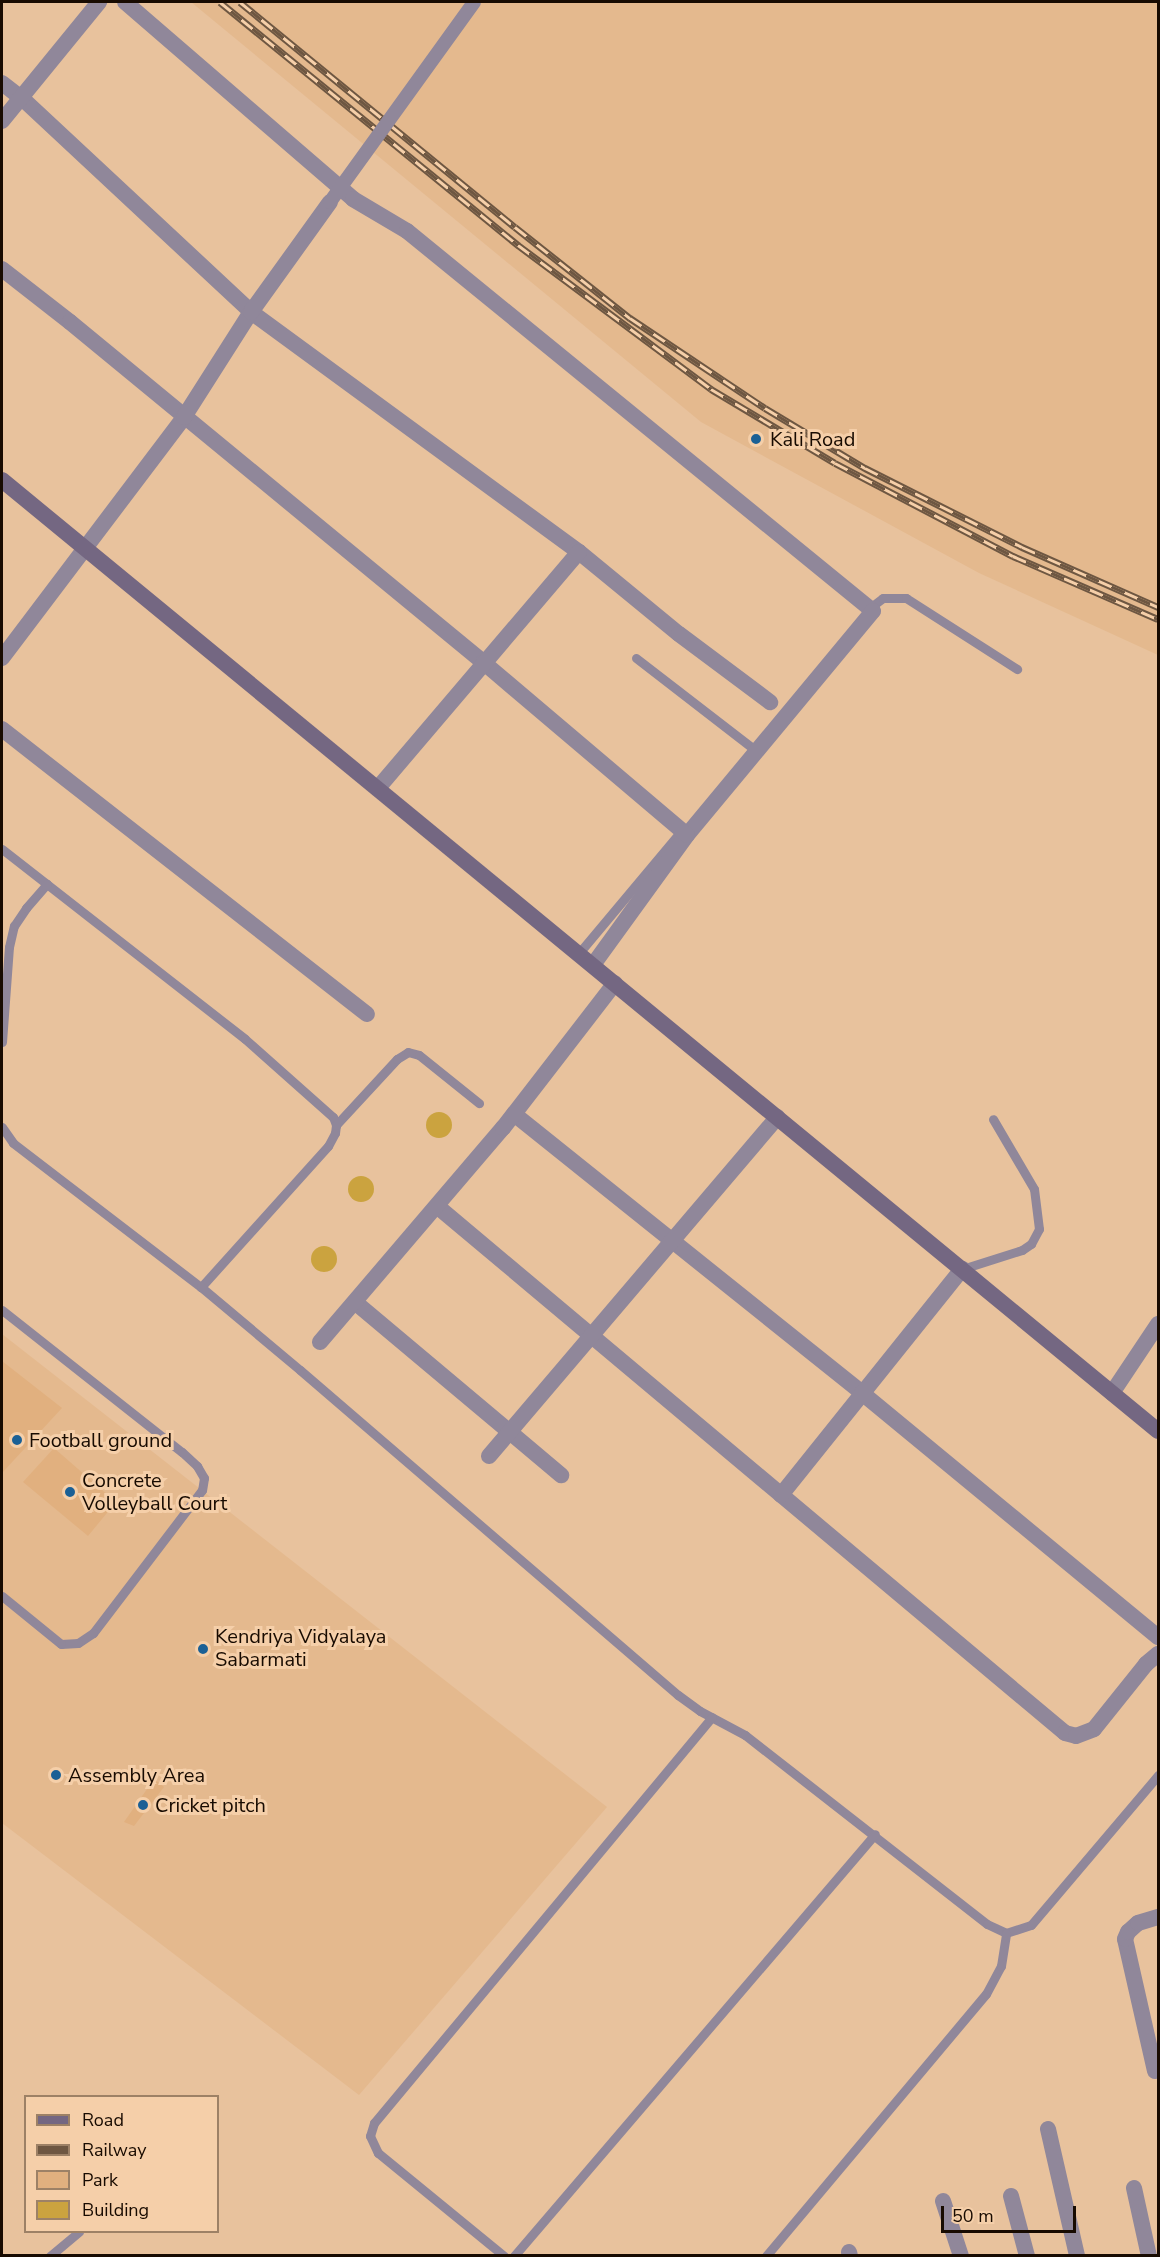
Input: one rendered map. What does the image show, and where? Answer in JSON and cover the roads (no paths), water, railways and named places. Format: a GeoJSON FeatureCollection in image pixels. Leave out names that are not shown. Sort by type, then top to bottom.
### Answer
{"type":"FeatureCollection","features":[{"type":"Feature","properties":{"kind":"main road"},"geometry":{"type":"LineString","coordinates":[[2,480],[1158,1431]]}},
{"type":"Feature","properties":{"kind":"street"},"geometry":{"type":"LineString","coordinates":[[2,121],[99,2]]}},
{"type":"Feature","properties":{"kind":"street"},"geometry":{"type":"LineString","coordinates":[[125,2],[353,199],[407,231],[873,611],[788,716],[684,833],[593,965]]}},
{"type":"Feature","properties":{"kind":"street"},"geometry":{"type":"LineString","coordinates":[[2,658],[184,417],[251,312],[474,2]]}},
{"type":"Feature","properties":{"kind":"street"},"geometry":{"type":"LineString","coordinates":[[2,83],[20,97],[251,312],[579,552],[679,634],[770,702]]}},
{"type":"Feature","properties":{"kind":"street"},"geometry":{"type":"LineString","coordinates":[[2,269],[483,662],[684,833]]}},
{"type":"Feature","properties":{"kind":"street"},"geometry":{"type":"LineString","coordinates":[[378,788],[579,552]]}},
{"type":"Feature","properties":{"kind":"street"},"geometry":{"type":"LineString","coordinates":[[2,729],[366,1014]]}},
{"type":"Feature","properties":{"kind":"street"},"geometry":{"type":"LineString","coordinates":[[320,1342],[438,1207],[514,1114],[615,983]]}},
{"type":"Feature","properties":{"kind":"street"},"geometry":{"type":"LineString","coordinates":[[514,1114],[862,1393],[1158,1637]]}},
{"type":"Feature","properties":{"kind":"street"},"geometry":{"type":"LineString","coordinates":[[489,1456],[778,1117]]}},
{"type":"Feature","properties":{"kind":"street"},"geometry":{"type":"LineString","coordinates":[[438,1207],[1065,1734],[1076,1736],[1094,1729],[1146,1664],[1158,1654]]}},
{"type":"Feature","properties":{"kind":"street"},"geometry":{"type":"LineString","coordinates":[[781,1495],[962,1269]]}},
{"type":"Feature","properties":{"kind":"street"},"geometry":{"type":"LineString","coordinates":[[356,1303],[561,1475]]}},
{"type":"Feature","properties":{"kind":"street"},"geometry":{"type":"LineString","coordinates":[[1112,1393],[1158,1324]]}},
{"type":"Feature","properties":{"kind":"street"},"geometry":{"type":"LineString","coordinates":[[1155,2072],[1125,1940],[1128,1932],[1138,1923],[1158,1917]]}},
{"type":"Feature","properties":{"kind":"street"},"geometry":{"type":"LineString","coordinates":[[1048,2129],[1077,2256]]}},
{"type":"Feature","properties":{"kind":"street"},"geometry":{"type":"LineString","coordinates":[[1134,2188],[1149,2256]]}},
{"type":"Feature","properties":{"kind":"street"},"geometry":{"type":"LineString","coordinates":[[1011,2196],[1027,2256]]}},
{"type":"Feature","properties":{"kind":"street"},"geometry":{"type":"LineString","coordinates":[[943,2201],[961,2256]]}},
{"type":"Feature","properties":{"kind":"lane"},"geometry":{"type":"LineString","coordinates":[[634,426],[868,609]]}},
{"type":"Feature","properties":{"kind":"lane"},"geometry":{"type":"LineString","coordinates":[[579,953],[684,833],[751,747],[868,609],[883,598],[906,598],[1017,669]]}},
{"type":"Feature","properties":{"kind":"lane"},"geometry":{"type":"LineString","coordinates":[[636,658],[751,747]]}},
{"type":"Feature","properties":{"kind":"lane"},"geometry":{"type":"LineString","coordinates":[[2,849],[245,1039],[327,1109],[336,1125]]}},
{"type":"Feature","properties":{"kind":"lane"},"geometry":{"type":"LineString","coordinates":[[2,1042],[9,947],[14,927],[26,908],[47,884]]}},
{"type":"Feature","properties":{"kind":"lane"},"geometry":{"type":"LineString","coordinates":[[201,1287],[328,1146],[336,1125],[397,1059],[408,1052],[419,1055],[479,1103]]}},
{"type":"Feature","properties":{"kind":"lane"},"geometry":{"type":"LineString","coordinates":[[962,1269],[1022,1250],[1030,1244],[1039,1229],[1034,1189],[993,1119]]}},
{"type":"Feature","properties":{"kind":"lane"},"geometry":{"type":"LineString","coordinates":[[2,1127],[13,1143],[201,1287],[678,1695],[745,1735],[875,1834],[987,1924],[1006,1933],[1031,1925],[1158,1775]]}},
{"type":"Feature","properties":{"kind":"lane"},"geometry":{"type":"LineString","coordinates":[[2,1310],[182,1452],[204,1478],[202,1490],[93,1633],[78,1643],[61,1644],[2,1596]]}},
{"type":"Feature","properties":{"kind":"lane"},"geometry":{"type":"LineString","coordinates":[[504,2256],[378,2153],[370,2136],[374,2123],[712,1717]]}},
{"type":"Feature","properties":{"kind":"lane"},"geometry":{"type":"LineString","coordinates":[[514,2256],[875,1834]]}},
{"type":"Feature","properties":{"kind":"lane"},"geometry":{"type":"LineString","coordinates":[[766,2256],[986,1994],[1001,1966],[1006,1933]]}},
{"type":"Feature","properties":{"kind":"lane"},"geometry":{"type":"LineString","coordinates":[[50,2256],[79,2233]]}},
{"type":"Feature","properties":{"kind":"railway"},"geometry":{"type":"LineString","coordinates":[[220,2],[518,245],[711,389],[835,463],[1013,556],[1158,619]]}},
{"type":"Feature","properties":{"kind":"railway"},"geometry":{"type":"LineString","coordinates":[[240,2],[630,318],[765,408],[865,468],[1022,547],[1158,607]]}},
{"type":"Feature","properties":{"kind":"place","name":"Kali Road"},"geometry":{"type":"Point","coordinates":[756,439]}},
{"type":"Feature","properties":{"kind":"place","name":"Football ground"},"geometry":{"type":"Point","coordinates":[17,1440]}},
{"type":"Feature","properties":{"kind":"place","name":"Concrete Volleyball Court"},"geometry":{"type":"Point","coordinates":[70,1492]}},
{"type":"Feature","properties":{"kind":"place","name":"Kendriya Vidyalaya Sabarmati"},"geometry":{"type":"Point","coordinates":[203,1649]}},
{"type":"Feature","properties":{"kind":"place","name":"Assembly Area"},"geometry":{"type":"Point","coordinates":[56,1775]}},
{"type":"Feature","properties":{"kind":"place","name":"Cricket pitch"},"geometry":{"type":"Point","coordinates":[143,1805]}}]}
